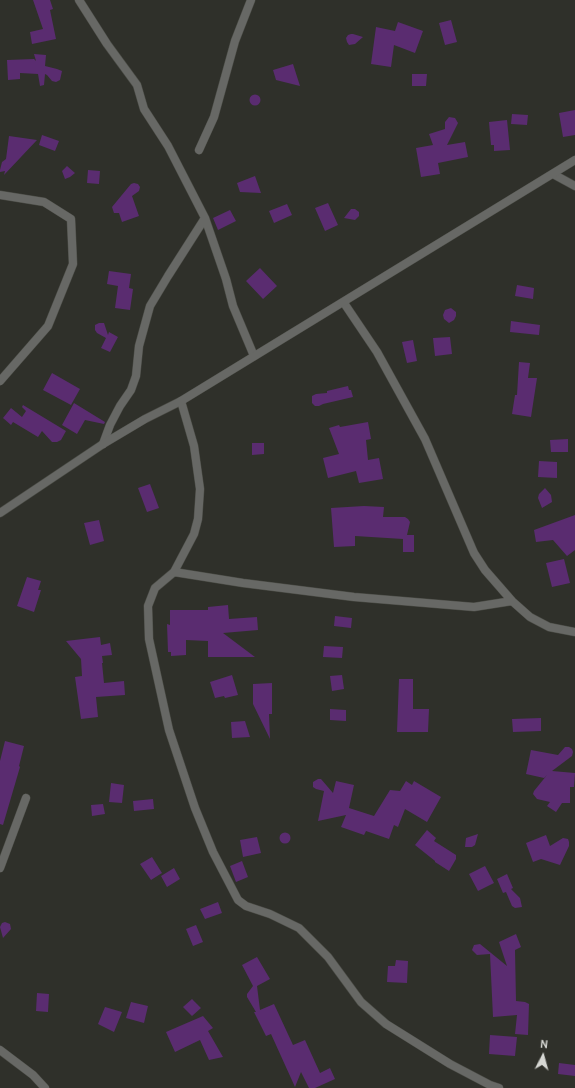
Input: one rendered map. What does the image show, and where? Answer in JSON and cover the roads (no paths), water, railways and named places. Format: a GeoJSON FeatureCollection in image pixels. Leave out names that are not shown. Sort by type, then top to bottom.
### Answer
{"type":"FeatureCollection","features":[{"type":"Feature","properties":{"kind":"street"},"geometry":{"type":"LineString","coordinates":[[79,0],[107,44],[137,85],[144,109],[168,146],[205,218],[226,279],[233,306],[254,356]]}},
{"type":"Feature","properties":{"kind":"street"},"geometry":{"type":"LineString","coordinates":[[199,150],[214,117],[235,41],[251,0]]}},
{"type":"Feature","properties":{"kind":"street"},"geometry":{"type":"LineString","coordinates":[[0,513],[103,444],[145,419],[181,402],[575,160]]}},
{"type":"Feature","properties":{"kind":"street"},"geometry":{"type":"LineString","coordinates":[[553,174],[575,186]]}},
{"type":"Feature","properties":{"kind":"street"},"geometry":{"type":"LineString","coordinates":[[0,195],[44,202],[71,219],[73,264],[48,326],[0,381]]}},
{"type":"Feature","properties":{"kind":"street"},"geometry":{"type":"LineString","coordinates":[[103,444],[110,425],[120,406],[131,390],[136,376],[139,346],[150,306],[205,218]]}},
{"type":"Feature","properties":{"kind":"street"},"geometry":{"type":"LineString","coordinates":[[344,303],[377,352],[425,439],[474,553],[485,570],[512,601],[530,617],[549,627],[575,632]]}},
{"type":"Feature","properties":{"kind":"street"},"geometry":{"type":"LineString","coordinates":[[181,402],[194,446],[200,489],[198,519],[194,534],[174,572],[155,588],[148,606],[149,639],[170,730],[195,808],[213,852],[238,900],[246,906],[270,914],[299,928],[328,957],[361,1002],[386,1024],[450,1064],[490,1085],[499,1088]]}},
{"type":"Feature","properties":{"kind":"street"},"geometry":{"type":"LineString","coordinates":[[174,572],[354,598],[474,607],[512,601]]}},
{"type":"Feature","properties":{"kind":"street"},"geometry":{"type":"LineString","coordinates":[[0,868],[26,798]]}},
{"type":"Feature","properties":{"kind":"street"},"geometry":{"type":"LineString","coordinates":[[0,1050],[34,1075],[45,1088]]}}]}
